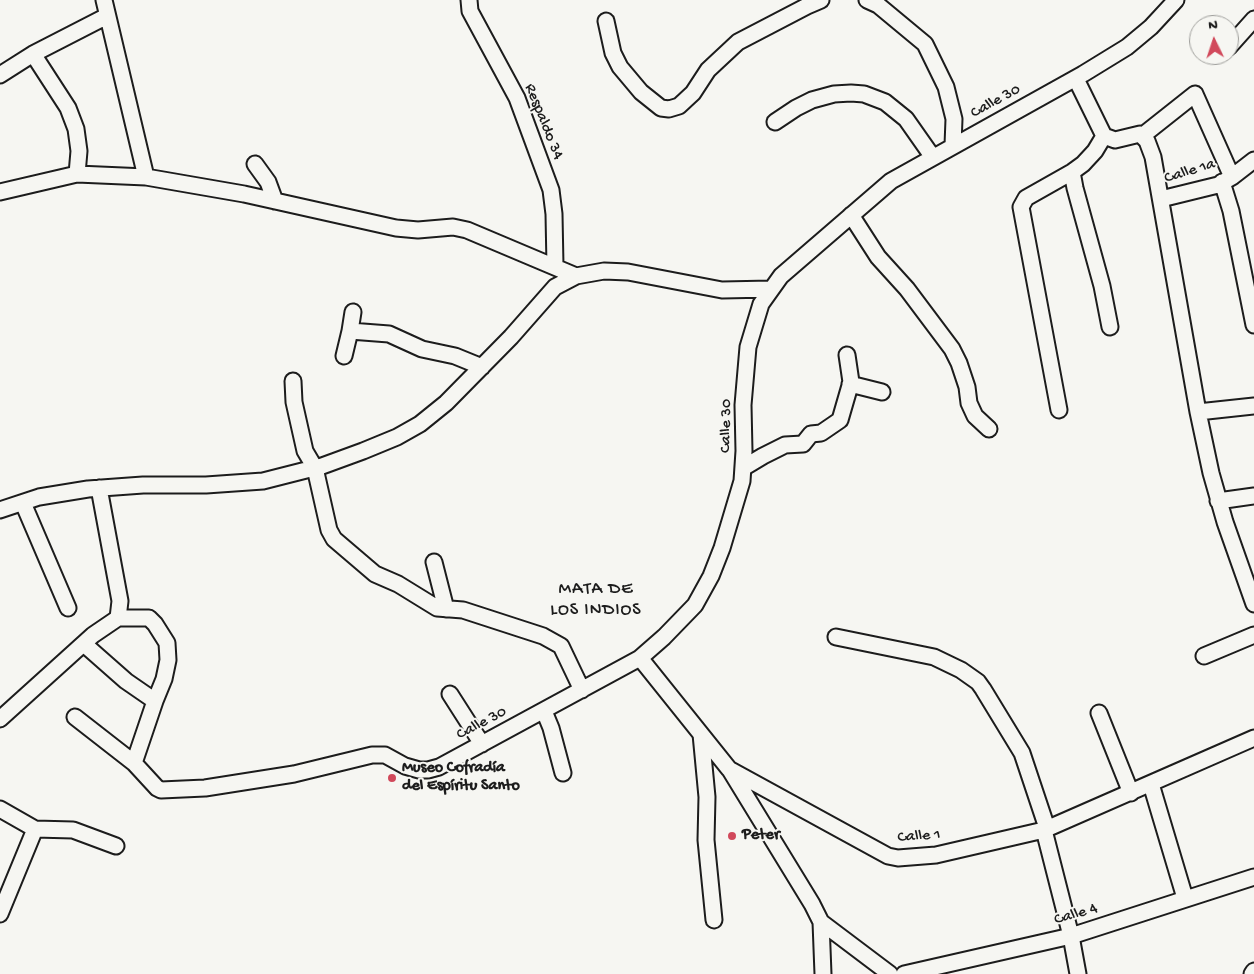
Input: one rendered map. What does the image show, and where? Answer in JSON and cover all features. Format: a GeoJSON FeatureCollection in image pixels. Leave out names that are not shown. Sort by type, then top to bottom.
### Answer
{"type":"FeatureCollection","features":[{"type":"Feature","properties":{"kind":"street"},"geometry":{"type":"LineString","coordinates":[[104,0],[146,177]]}},
{"type":"Feature","properties":{"kind":"street","name":"Respaldo 34"},"geometry":{"type":"LineString","coordinates":[[469,0],[470,12],[517,98],[551,190],[554,214],[555,266]]}},
{"type":"Feature","properties":{"kind":"street"},"geometry":{"type":"LineString","coordinates":[[606,21],[613,53],[620,67],[641,92],[661,108],[669,109],[679,106],[693,94],[708,70],[738,42],[821,0]]}},
{"type":"Feature","properties":{"kind":"street","name":"Calle 30"},"geometry":{"type":"LineString","coordinates":[[134,763],[161,790],[205,788],[294,774],[372,755],[385,755],[405,766],[428,770],[439,767],[640,658],[664,637],[695,605],[711,576],[722,548],[742,482],[743,405],[748,347],[761,304],[781,276],[891,181],[932,156],[1076,78],[1127,47],[1151,27],[1176,0]]}},
{"type":"Feature","properties":{"kind":"street"},"geometry":{"type":"LineString","coordinates":[[874,2],[925,44],[946,87],[954,119],[953,145]]}},
{"type":"Feature","properties":{"kind":"street"},"geometry":{"type":"LineString","coordinates":[[0,75],[33,54],[108,16]]}},
{"type":"Feature","properties":{"kind":"street"},"geometry":{"type":"LineString","coordinates":[[1239,36],[1254,20]]}},
{"type":"Feature","properties":{"kind":"street"},"geometry":{"type":"LineString","coordinates":[[33,54],[68,108],[76,129],[79,152],[77,174]]}},
{"type":"Feature","properties":{"kind":"street"},"geometry":{"type":"LineString","coordinates":[[1076,78],[1104,136],[1115,140],[1138,135],[1142,136],[1153,157],[1198,412],[1218,501],[1254,604]]}},
{"type":"Feature","properties":{"kind":"street"},"geometry":{"type":"LineString","coordinates":[[775,122],[812,100],[834,94],[864,94],[885,102],[906,119],[932,156]]}},
{"type":"Feature","properties":{"kind":"street"},"geometry":{"type":"LineString","coordinates":[[1142,136],[1194,94],[1227,180],[1231,211],[1248,269],[1254,325]]}},
{"type":"Feature","properties":{"kind":"street"},"geometry":{"type":"LineString","coordinates":[[1059,410],[1021,207],[1026,198],[1072,172],[1095,151],[1104,136]]}},
{"type":"Feature","properties":{"kind":"street","name":"Calle 1a"},"geometry":{"type":"LineString","coordinates":[[1160,200],[1204,189],[1227,180],[1254,160]]}},
{"type":"Feature","properties":{"kind":"street"},"geometry":{"type":"LineString","coordinates":[[255,164],[268,182],[275,201]]}},
{"type":"Feature","properties":{"kind":"street"},"geometry":{"type":"LineString","coordinates":[[1072,172],[1074,188],[1102,286],[1110,327]]}},
{"type":"Feature","properties":{"kind":"street"},"geometry":{"type":"LineString","coordinates":[[0,192],[77,174],[146,177],[275,201],[396,228],[418,230],[453,227],[467,230],[576,276]]}},
{"type":"Feature","properties":{"kind":"street"},"geometry":{"type":"LineString","coordinates":[[851,215],[878,257],[907,289],[952,349],[960,363],[967,387],[969,403],[975,416],[989,428]]}},
{"type":"Feature","properties":{"kind":"street"},"geometry":{"type":"LineString","coordinates":[[0,510],[39,497],[99,488],[206,485],[263,481],[315,468],[363,451],[397,437],[420,424],[446,403],[482,367],[555,287],[576,276],[604,271],[628,272],[722,290],[771,289]]}},
{"type":"Feature","properties":{"kind":"street"},"geometry":{"type":"LineString","coordinates":[[344,356],[353,312]]}},
{"type":"Feature","properties":{"kind":"street"},"geometry":{"type":"LineString","coordinates":[[350,331],[389,334],[422,349],[455,356],[482,367]]}},
{"type":"Feature","properties":{"kind":"street"},"geometry":{"type":"LineString","coordinates":[[743,468],[785,445],[802,444],[811,434],[821,433],[840,420],[850,384],[847,355]]}},
{"type":"Feature","properties":{"kind":"street"},"geometry":{"type":"LineString","coordinates":[[293,381],[294,402],[305,451],[315,468],[329,530],[334,539],[375,574],[398,584],[437,608],[463,610],[483,616],[543,636],[561,646],[582,690]]}},
{"type":"Feature","properties":{"kind":"street"},"geometry":{"type":"LineString","coordinates":[[850,384],[882,392]]}},
{"type":"Feature","properties":{"kind":"street"},"geometry":{"type":"LineString","coordinates":[[1198,412],[1254,406]]}},
{"type":"Feature","properties":{"kind":"street"},"geometry":{"type":"LineString","coordinates":[[99,488],[120,600],[118,618]]}},
{"type":"Feature","properties":{"kind":"street"},"geometry":{"type":"LineString","coordinates":[[1218,501],[1254,496]]}},
{"type":"Feature","properties":{"kind":"street"},"geometry":{"type":"LineString","coordinates":[[23,503],[68,608]]}},
{"type":"Feature","properties":{"kind":"street"},"geometry":{"type":"LineString","coordinates":[[434,562],[446,609]]}},
{"type":"Feature","properties":{"kind":"street"},"geometry":{"type":"LineString","coordinates":[[0,719],[93,635],[118,618],[149,618],[167,643],[168,660],[164,679],[134,763],[75,717]]}},
{"type":"Feature","properties":{"kind":"street"},"geometry":{"type":"LineString","coordinates":[[1204,656],[1254,635]]}},
{"type":"Feature","properties":{"kind":"street"},"geometry":{"type":"LineString","coordinates":[[836,636],[934,657],[961,670],[978,682],[1022,753],[1046,829],[1078,974]]}},
{"type":"Feature","properties":{"kind":"street"},"geometry":{"type":"LineString","coordinates":[[84,644],[126,681],[155,701]]}},
{"type":"Feature","properties":{"kind":"street","name":"Calle 1"},"geometry":{"type":"LineString","coordinates":[[640,658],[729,769],[892,858],[936,855],[1046,829],[1254,738]]}},
{"type":"Feature","properties":{"kind":"street"},"geometry":{"type":"LineString","coordinates":[[450,694],[482,744]]}},
{"type":"Feature","properties":{"kind":"street"},"geometry":{"type":"LineString","coordinates":[[544,711],[552,728],[563,773]]}},
{"type":"Feature","properties":{"kind":"street"},"geometry":{"type":"LineString","coordinates":[[1099,713],[1131,793]]}},
{"type":"Feature","properties":{"kind":"street"},"geometry":{"type":"LineString","coordinates":[[701,734],[707,797],[706,840],[714,920]]}},
{"type":"Feature","properties":{"kind":"street"},"geometry":{"type":"LineString","coordinates":[[729,769],[822,922],[890,974]]}},
{"type":"Feature","properties":{"kind":"street"},"geometry":{"type":"LineString","coordinates":[[1151,784],[1185,898]]}},
{"type":"Feature","properties":{"kind":"street"},"geometry":{"type":"LineString","coordinates":[[0,809],[35,830],[73,830],[116,846]]}},
{"type":"Feature","properties":{"kind":"street"},"geometry":{"type":"LineString","coordinates":[[0,914],[35,830]]}},
{"type":"Feature","properties":{"kind":"street","name":"Calle 4"},"geometry":{"type":"LineString","coordinates":[[904,974],[1071,936],[1254,876]]}},
{"type":"Feature","properties":{"kind":"street"},"geometry":{"type":"LineString","coordinates":[[822,922],[823,974]]}},
{"type":"Feature","properties":{"kind":"place","name":"Museo Cofradía del Espíritu Santo"},"geometry":{"type":"Point","coordinates":[392,778]}},
{"type":"Feature","properties":{"kind":"place","name":"Peter"},"geometry":{"type":"Point","coordinates":[732,836]}},
{"type":"Feature","properties":{"kind":"district","name":"MATA DE LOS INDIOS"},"geometry":{"type":"Point","coordinates":[596,600]}}]}
